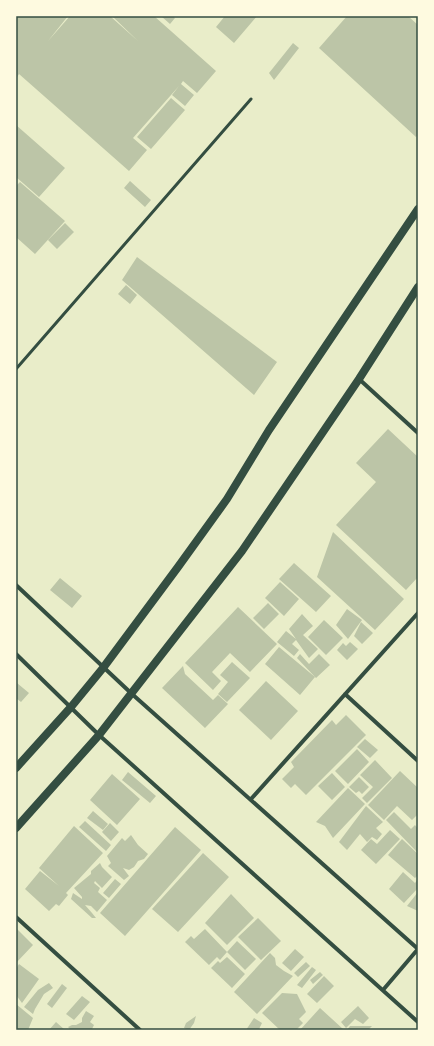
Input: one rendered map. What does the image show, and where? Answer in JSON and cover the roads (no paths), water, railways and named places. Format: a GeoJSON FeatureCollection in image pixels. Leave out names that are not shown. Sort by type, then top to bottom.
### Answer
{"type":"FeatureCollection","features":[{"type":"Feature","properties":{"kind":"main road"},"geometry":{"type":"LineString","coordinates":[[16,768],[104,668],[178,567],[226,499],[269,430],[418,209]]}},
{"type":"Feature","properties":{"kind":"main road"},"geometry":{"type":"LineString","coordinates":[[16,828],[99,735],[242,551],[359,379],[418,287]]}},
{"type":"Feature","properties":{"kind":"street"},"geometry":{"type":"LineString","coordinates":[[359,379],[418,433]]}},
{"type":"Feature","properties":{"kind":"street"},"geometry":{"type":"LineString","coordinates":[[16,585],[132,694],[418,949],[383,990]]}},
{"type":"Feature","properties":{"kind":"street"},"geometry":{"type":"LineString","coordinates":[[251,799],[418,613]]}},
{"type":"Feature","properties":{"kind":"street"},"geometry":{"type":"LineString","coordinates":[[16,654],[99,735],[418,1022]]}},
{"type":"Feature","properties":{"kind":"street"},"geometry":{"type":"LineString","coordinates":[[345,694],[418,761]]}},
{"type":"Feature","properties":{"kind":"street"},"geometry":{"type":"LineString","coordinates":[[16,917],[140,1030]]}},
{"type":"Feature","properties":{"kind":"lane"},"geometry":{"type":"LineString","coordinates":[[16,369],[251,99]]}}]}
